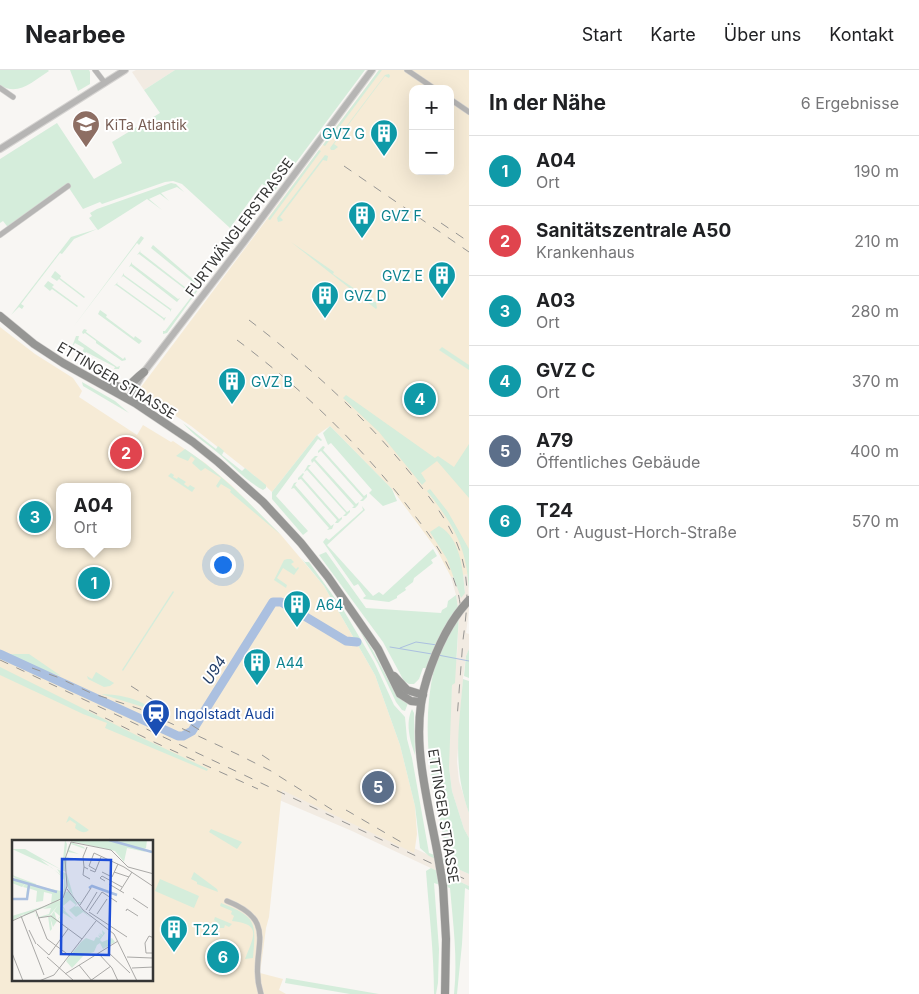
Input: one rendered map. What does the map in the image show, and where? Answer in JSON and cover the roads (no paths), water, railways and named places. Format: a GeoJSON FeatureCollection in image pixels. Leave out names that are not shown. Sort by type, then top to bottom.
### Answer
{"type":"FeatureCollection","features":[{"type":"Feature","properties":{"kind":"main road","name":"ETTINGER STRASSE"},"geometry":{"type":"LineString","coordinates":[[0,316],[34,344],[62,363],[128,398],[157,416],[206,452],[273,512],[328,577],[368,634],[391,674],[407,690],[422,698],[419,730],[422,763],[443,886],[446,939],[445,994]]}},
{"type":"Feature","properties":{"kind":"main road"},"geometry":{"type":"LineString","coordinates":[[88,377],[124,388],[129,387],[144,372]]}},
{"type":"Feature","properties":{"kind":"main road"},"geometry":{"type":"LineString","coordinates":[[422,698],[427,678],[443,638],[469,600]]}},
{"type":"Feature","properties":{"kind":"street"},"geometry":{"type":"LineString","coordinates":[[95,70],[105,83]]}},
{"type":"Feature","properties":{"kind":"street"},"geometry":{"type":"LineString","coordinates":[[0,149],[125,70]]}},
{"type":"Feature","properties":{"kind":"street","name":"FURTWÄNGLERSTRASSE"},"geometry":{"type":"LineString","coordinates":[[128,398],[144,372],[256,227],[372,70]]}},
{"type":"Feature","properties":{"kind":"street"},"geometry":{"type":"LineString","coordinates":[[407,70],[429,85]]}},
{"type":"Feature","properties":{"kind":"street"},"geometry":{"type":"LineString","coordinates":[[0,88],[7,95],[13,97]]}},
{"type":"Feature","properties":{"kind":"street"},"geometry":{"type":"LineString","coordinates":[[454,102],[469,112]]}},
{"type":"Feature","properties":{"kind":"street"},"geometry":{"type":"LineString","coordinates":[[0,236],[68,186]]}},
{"type":"Feature","properties":{"kind":"street"},"geometry":{"type":"LineString","coordinates":[[227,901],[247,909],[253,915],[259,927],[260,936],[256,971],[261,994]]}},
{"type":"Feature","properties":{"kind":"waterway","name":"U94"},"geometry":{"type":"LineString","coordinates":[[0,654],[178,736],[183,736],[192,731],[273,602],[281,602],[346,641],[357,642]]}},
{"type":"Feature","properties":{"kind":"waterway","name":"U94"},"geometry":{"type":"LineString","coordinates":[[352,642],[357,642]]}},
{"type":"Feature","properties":{"kind":"waterway"},"geometry":{"type":"LineString","coordinates":[[400,648],[416,642],[437,645]]}},
{"type":"Feature","properties":{"kind":"waterway"},"geometry":{"type":"LineString","coordinates":[[390,647],[432,654]]}},
{"type":"Feature","properties":{"kind":"waterway"},"geometry":{"type":"LineString","coordinates":[[438,655],[469,661]]}},
{"type":"Feature","properties":{"kind":"railway"},"geometry":{"type":"LineString","coordinates":[[344,166],[469,252]]}},
{"type":"Feature","properties":{"kind":"railway"},"geometry":{"type":"LineString","coordinates":[[441,223],[469,242]]}},
{"type":"Feature","properties":{"kind":"railway"},"geometry":{"type":"LineString","coordinates":[[249,320],[293,355],[355,412],[429,496],[452,532],[462,558],[467,589],[457,719]]}},
{"type":"Feature","properties":{"kind":"railway"},"geometry":{"type":"LineString","coordinates":[[237,340],[327,416],[368,459],[406,504],[434,542],[450,570],[456,584],[461,615]]}},
{"type":"Feature","properties":{"kind":"railway"},"geometry":{"type":"LineString","coordinates":[[0,660],[469,881]]}},
{"type":"Feature","properties":{"kind":"railway"},"geometry":{"type":"LineString","coordinates":[[32,668],[91,693],[140,709],[237,754],[271,771],[334,811]]}},
{"type":"Feature","properties":{"kind":"railway"},"geometry":{"type":"LineString","coordinates":[[131,686],[201,731]]}},
{"type":"Feature","properties":{"kind":"railway"},"geometry":{"type":"LineString","coordinates":[[89,710],[156,743],[258,789]]}},
{"type":"Feature","properties":{"kind":"railway"},"geometry":{"type":"LineString","coordinates":[[262,755],[274,763]]}},
{"type":"Feature","properties":{"kind":"railway"},"geometry":{"type":"LineString","coordinates":[[346,810],[401,842]]}},
{"type":"Feature","properties":{"kind":"place","name":"KiTa Atlantik"},"geometry":{"type":"Point","coordinates":[86,148]}},
{"type":"Feature","properties":{"kind":"place","name":"GVZ G"},"geometry":{"type":"Point","coordinates":[384,157]}},
{"type":"Feature","properties":{"kind":"place","name":"GVZ F"},"geometry":{"type":"Point","coordinates":[362,239]}},
{"type":"Feature","properties":{"kind":"place","name":"GVZ E"},"geometry":{"type":"Point","coordinates":[442,299]}},
{"type":"Feature","properties":{"kind":"place","name":"GVZ D"},"geometry":{"type":"Point","coordinates":[325,319]}},
{"type":"Feature","properties":{"kind":"place","name":"GVZ C"},"geometry":{"type":"Point","coordinates":[420,399]}},
{"type":"Feature","properties":{"kind":"place","name":"GVZ B"},"geometry":{"type":"Point","coordinates":[232,405]}},
{"type":"Feature","properties":{"kind":"place","name":"Sanitätszentrale A50"},"geometry":{"type":"Point","coordinates":[126,453]}},
{"type":"Feature","properties":{"kind":"place","name":"A03"},"geometry":{"type":"Point","coordinates":[35,517]}},
{"type":"Feature","properties":{"kind":"place","name":"A04"},"geometry":{"type":"Point","coordinates":[94,583]}},
{"type":"Feature","properties":{"kind":"place","name":"A64"},"geometry":{"type":"Point","coordinates":[297,628]}},
{"type":"Feature","properties":{"kind":"place","name":"A44"},"geometry":{"type":"Point","coordinates":[257,686]}},
{"type":"Feature","properties":{"kind":"place","name":"Ingolstadt Audi"},"geometry":{"type":"Point","coordinates":[156,737]}},
{"type":"Feature","properties":{"kind":"place","name":"A79"},"geometry":{"type":"Point","coordinates":[378,787]}},
{"type":"Feature","properties":{"kind":"place","name":"T22"},"geometry":{"type":"Point","coordinates":[174,953]}},
{"type":"Feature","properties":{"kind":"place","name":"T24"},"geometry":{"type":"Point","coordinates":[223,957]}}]}
